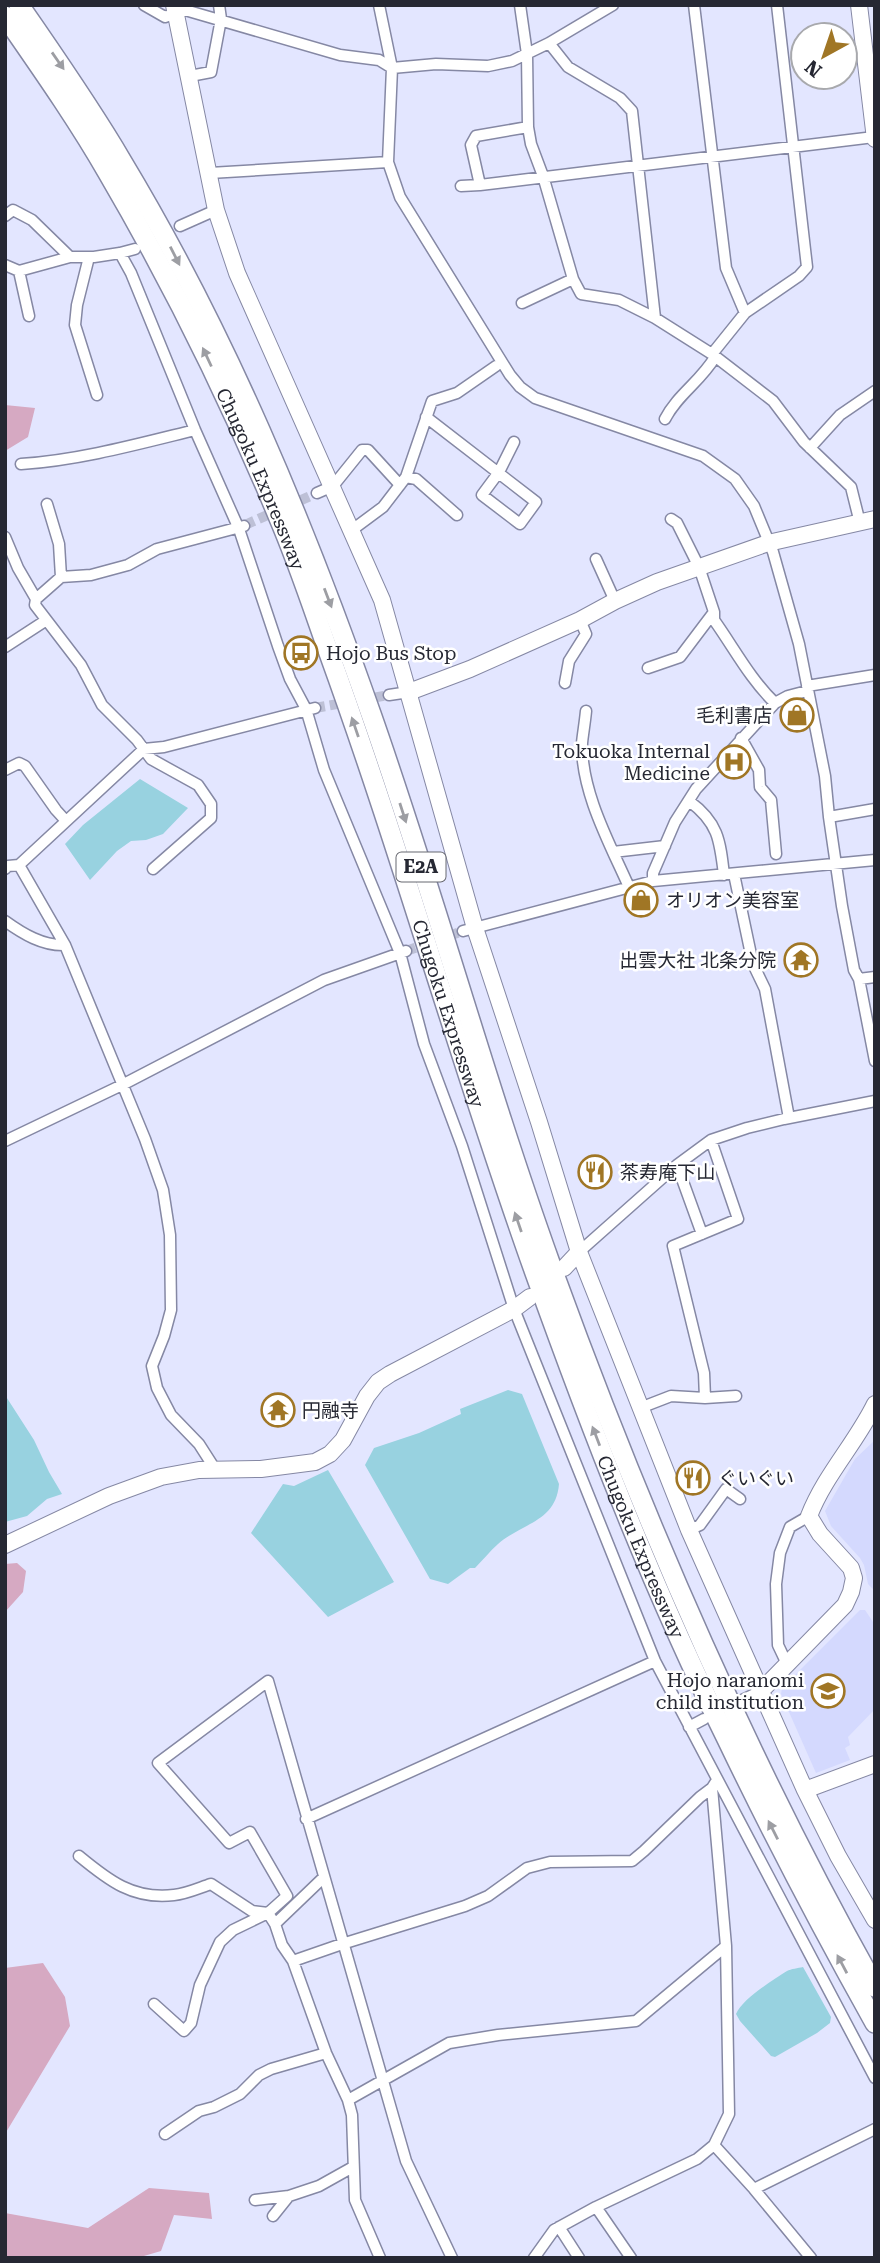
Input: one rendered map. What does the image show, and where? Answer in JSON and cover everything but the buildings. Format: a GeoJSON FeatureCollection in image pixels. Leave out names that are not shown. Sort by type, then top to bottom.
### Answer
{"type":"FeatureCollection","features":[{"type":"Feature","properties":{"kind":"highway","name":"Chugoku Expressway"},"geometry":{"type":"LineString","coordinates":[[19,5],[122,160],[169,244],[218,341],[292,505],[373,721],[549,1260],[614,1433],[749,1764]]}},
{"type":"Feature","properties":{"kind":"highway","name":"Chugoku Expressway"},"geometry":{"type":"LineString","coordinates":[[5,16],[52,83],[107,170],[153,253],[203,348],[282,524],[355,726],[454,1033],[598,1444],[666,1605],[827,1917],[870,2015]]}},
{"type":"Feature","properties":{"kind":"highway","name":"Chugoku Expressway"},"geometry":{"type":"LineString","coordinates":[[827,1917],[875,1987]]}},
{"type":"Feature","properties":{"kind":"street"},"geometry":{"type":"LineString","coordinates":[[144,5],[165,17],[175,9],[185,10],[340,55],[379,61],[392,68],[436,64],[488,66],[512,61],[549,43],[612,5]]}},
{"type":"Feature","properties":{"kind":"street"},"geometry":{"type":"LineString","coordinates":[[190,76],[211,72],[221,19],[219,5]]}},
{"type":"Feature","properties":{"kind":"street"},"geometry":{"type":"LineString","coordinates":[[379,5],[392,68],[388,162],[400,197],[510,375],[535,398],[703,456],[735,479],[754,506],[773,552],[791,612],[825,776],[829,817],[854,970],[871,1024],[875,1061]]}},
{"type":"Feature","properties":{"kind":"street"},"geometry":{"type":"LineString","coordinates":[[388,695],[409,692],[471,669],[657,582],[768,543],[867,521],[851,487],[810,448],[772,401],[713,356],[655,318],[619,300],[581,294],[573,279],[531,144],[528,127],[527,54],[520,5]]}},
{"type":"Feature","properties":{"kind":"street"},"geometry":{"type":"LineString","coordinates":[[694,5],[726,268],[745,313]]}},
{"type":"Feature","properties":{"kind":"street"},"geometry":{"type":"LineString","coordinates":[[665,419],[672,404],[708,370],[713,356],[745,313],[799,276],[807,267],[777,5]]}},
{"type":"Feature","properties":{"kind":"street"},"geometry":{"type":"LineString","coordinates":[[461,186],[875,138],[859,5]]}},
{"type":"Feature","properties":{"kind":"street"},"geometry":{"type":"LineString","coordinates":[[175,9],[216,209],[237,273],[382,600],[409,692],[469,930],[539,1122],[579,1252],[689,1530],[805,1790],[838,1856],[875,1920]]}},
{"type":"Feature","properties":{"kind":"street"},"geometry":{"type":"LineString","coordinates":[[549,43],[568,67],[620,98],[632,111],[655,318]]}},
{"type":"Feature","properties":{"kind":"street"},"geometry":{"type":"LineString","coordinates":[[480,185],[471,145],[475,136],[528,127]]}},
{"type":"Feature","properties":{"kind":"street"},"geometry":{"type":"LineString","coordinates":[[210,173],[388,162]]}},
{"type":"Feature","properties":{"kind":"street"},"geometry":{"type":"LineString","coordinates":[[180,226],[216,209]]}},
{"type":"Feature","properties":{"kind":"street"},"geometry":{"type":"LineString","coordinates":[[5,216],[13,210],[32,220],[71,257]]}},
{"type":"Feature","properties":{"kind":"street"},"geometry":{"type":"LineString","coordinates":[[5,265],[19,271],[71,257],[120,253],[135,248]]}},
{"type":"Feature","properties":{"kind":"street"},"geometry":{"type":"LineString","coordinates":[[120,253],[131,273],[195,430],[242,527],[290,678],[311,708],[324,770],[403,952],[424,1044],[466,1157],[514,1309],[655,1661],[689,1727],[714,1784],[875,2078]]}},
{"type":"Feature","properties":{"kind":"street"},"geometry":{"type":"LineString","coordinates":[[89,257],[75,325],[97,395]]}},
{"type":"Feature","properties":{"kind":"street"},"geometry":{"type":"LineString","coordinates":[[19,271],[29,316]]}},
{"type":"Feature","properties":{"kind":"street"},"geometry":{"type":"LineString","coordinates":[[522,303],[573,279]]}},
{"type":"Feature","properties":{"kind":"street"},"geometry":{"type":"LineString","coordinates":[[352,530],[383,507],[403,481],[432,401],[457,393],[496,366]]}},
{"type":"Feature","properties":{"kind":"street"},"geometry":{"type":"LineString","coordinates":[[810,448],[840,415],[875,391]]}},
{"type":"Feature","properties":{"kind":"street"},"geometry":{"type":"LineString","coordinates":[[426,417],[499,472],[536,502],[520,524],[482,495],[499,472],[514,442]]}},
{"type":"Feature","properties":{"kind":"street"},"geometry":{"type":"LineString","coordinates":[[21,464],[42,463],[115,449],[195,430]]}},
{"type":"Feature","properties":{"kind":"street"},"geometry":{"type":"LineString","coordinates":[[317,493],[333,486],[362,450],[368,450],[403,481]]}},
{"type":"Feature","properties":{"kind":"street"},"geometry":{"type":"LineString","coordinates":[[403,481],[416,479],[457,515]]}},
{"type":"Feature","properties":{"kind":"street"},"geometry":{"type":"LineString","coordinates":[[47,504],[59,544],[61,577]]}},
{"type":"Feature","properties":{"kind":"street"},"geometry":{"type":"LineString","coordinates":[[671,519],[677,523],[699,567],[715,612],[714,620],[752,678],[775,703]]}},
{"type":"Feature","properties":{"kind":"street"},"geometry":{"type":"LineString","coordinates":[[36,599],[61,577],[90,575],[128,565],[157,550],[242,527]]}},
{"type":"Feature","properties":{"kind":"street"},"geometry":{"type":"LineString","coordinates":[[5,537],[36,599],[35,605],[81,665],[102,705],[137,740],[151,759],[198,785],[211,804],[211,818],[153,869]]}},
{"type":"Feature","properties":{"kind":"street"},"geometry":{"type":"LineString","coordinates":[[596,559],[615,601]]}},
{"type":"Feature","properties":{"kind":"street"},"geometry":{"type":"LineString","coordinates":[[648,668],[680,657],[715,612]]}},
{"type":"Feature","properties":{"kind":"street"},"geometry":{"type":"LineString","coordinates":[[565,683],[569,661],[586,634],[580,620]]}},
{"type":"Feature","properties":{"kind":"street"},"geometry":{"type":"LineString","coordinates":[[5,647],[45,621]]}},
{"type":"Feature","properties":{"kind":"street"},"geometry":{"type":"LineString","coordinates":[[653,881],[653,873],[675,822],[689,801],[741,738],[775,703],[807,689],[875,675]]}},
{"type":"Feature","properties":{"kind":"street"},"geometry":{"type":"LineString","coordinates":[[5,869],[19,865],[144,749],[164,747],[311,708]]}},
{"type":"Feature","properties":{"kind":"street"},"geometry":{"type":"LineString","coordinates":[[586,711],[582,744],[586,779],[591,798],[629,887]]}},
{"type":"Feature","properties":{"kind":"street"},"geometry":{"type":"LineString","coordinates":[[741,738],[760,770],[760,787],[771,800],[776,854]]}},
{"type":"Feature","properties":{"kind":"street"},"geometry":{"type":"LineString","coordinates":[[5,769],[19,763],[25,766],[66,821]]}},
{"type":"Feature","properties":{"kind":"street"},"geometry":{"type":"LineString","coordinates":[[689,801],[709,819],[719,837],[753,964],[765,989],[789,1118]]}},
{"type":"Feature","properties":{"kind":"street"},"geometry":{"type":"LineString","coordinates":[[829,817],[875,809]]}},
{"type":"Feature","properties":{"kind":"street"},"geometry":{"type":"LineString","coordinates":[[613,852],[665,846]]}},
{"type":"Feature","properties":{"kind":"street"},"geometry":{"type":"LineString","coordinates":[[469,930],[653,881],[875,860]]}},
{"type":"Feature","properties":{"kind":"street"},"geometry":{"type":"LineString","coordinates":[[19,865],[65,945],[145,1139],[163,1190],[170,1235],[171,1310],[152,1366],[157,1388],[171,1415],[199,1444],[215,1469]]}},
{"type":"Feature","properties":{"kind":"street"},"geometry":{"type":"LineString","coordinates":[[5,921],[52,946],[65,945]]}},
{"type":"Feature","properties":{"kind":"street"},"geometry":{"type":"LineString","coordinates":[[5,1141],[122,1085],[324,980],[403,952]]}},
{"type":"Feature","properties":{"kind":"street"},"geometry":{"type":"LineString","coordinates":[[859,979],[875,977]]}},
{"type":"Feature","properties":{"kind":"street"},"geometry":{"type":"LineString","coordinates":[[564,1268],[677,1165],[711,1140],[789,1118],[875,1101]]}},
{"type":"Feature","properties":{"kind":"street"},"geometry":{"type":"LineString","coordinates":[[705,1398],[704,1373],[673,1246],[738,1219],[711,1140]]}},
{"type":"Feature","properties":{"kind":"street"},"geometry":{"type":"LineString","coordinates":[[677,1165],[702,1234]]}},
{"type":"Feature","properties":{"kind":"street"},"geometry":{"type":"LineString","coordinates":[[5,1545],[109,1496],[161,1477],[215,1469],[261,1469],[315,1462],[330,1454],[343,1440],[367,1396],[378,1382],[514,1309],[530,1297]]}},
{"type":"Feature","properties":{"kind":"street"},"geometry":{"type":"LineString","coordinates":[[640,1408],[671,1396],[736,1396]]}},
{"type":"Feature","properties":{"kind":"street"},"geometry":{"type":"LineString","coordinates":[[786,1664],[778,1645],[776,1584],[780,1553],[790,1527],[796,1521],[809,1516],[875,1404]]}},
{"type":"Feature","properties":{"kind":"street"},"geometry":{"type":"LineString","coordinates":[[689,1530],[700,1525],[726,1489],[740,1499]]}},
{"type":"Feature","properties":{"kind":"street"},"geometry":{"type":"LineString","coordinates":[[742,1700],[761,1690],[845,1605],[851,1592],[854,1578],[851,1568],[820,1534],[809,1516]]}},
{"type":"Feature","properties":{"kind":"street"},"geometry":{"type":"LineString","coordinates":[[306,1819],[655,1661]]}},
{"type":"Feature","properties":{"kind":"street"},"geometry":{"type":"LineString","coordinates":[[154,2004],[184,2031],[191,2023],[200,1985],[220,1942],[233,1930],[268,1913],[287,1896],[250,1832],[229,1843],[158,1763],[268,1681],[406,2161],[452,2258]]}},
{"type":"Feature","properties":{"kind":"street"},"geometry":{"type":"LineString","coordinates":[[689,1727],[704,1719]]}},
{"type":"Feature","properties":{"kind":"street"},"geometry":{"type":"LineString","coordinates":[[805,1790],[875,1764]]}},
{"type":"Feature","properties":{"kind":"street"},"geometry":{"type":"LineString","coordinates":[[293,1961],[465,1906],[488,1896],[527,1868],[550,1862],[632,1861],[714,1784]]}},
{"type":"Feature","properties":{"kind":"street"},"geometry":{"type":"LineString","coordinates":[[534,2258],[554,2230],[596,2207],[697,2160],[715,2145],[729,2115],[726,1946],[714,1784]]}},
{"type":"Feature","properties":{"kind":"street"},"geometry":{"type":"LineString","coordinates":[[79,1856],[107,1879],[139,1894],[174,1895],[211,1884],[252,1911],[268,1913]]}},
{"type":"Feature","properties":{"kind":"street"},"geometry":{"type":"LineString","coordinates":[[275,1924],[323,1878]]}},
{"type":"Feature","properties":{"kind":"street"},"geometry":{"type":"LineString","coordinates":[[268,1913],[282,1945],[293,1961],[326,2053],[348,2100],[352,2115],[355,2200],[380,2258]]}},
{"type":"Feature","properties":{"kind":"street"},"geometry":{"type":"LineString","coordinates":[[348,2100],[449,2043],[498,2035],[636,2021],[726,1946]]}},
{"type":"Feature","properties":{"kind":"street"},"geometry":{"type":"LineString","coordinates":[[165,2134],[199,2111],[240,2094],[259,2075],[326,2053]]}},
{"type":"Feature","properties":{"kind":"street"},"geometry":{"type":"LineString","coordinates":[[754,2189],[875,2129]]}},
{"type":"Feature","properties":{"kind":"street"},"geometry":{"type":"LineString","coordinates":[[715,2145],[811,2258]]}},
{"type":"Feature","properties":{"kind":"street"},"geometry":{"type":"LineString","coordinates":[[256,2200],[289,2196],[319,2186],[353,2167]]}},
{"type":"Feature","properties":{"kind":"street"},"geometry":{"type":"LineString","coordinates":[[273,2216],[289,2196]]}},
{"type":"Feature","properties":{"kind":"street"},"geometry":{"type":"LineString","coordinates":[[596,2207],[631,2258]]}},
{"type":"Feature","properties":{"kind":"street"},"geometry":{"type":"LineString","coordinates":[[559,2227],[579,2258]]}},
{"type":"Feature","properties":{"kind":"shaded area"},"geometry":{"type":"Polygon","coordinates":[[[5,405],[35,408],[28,437],[5,451],[5,405]]]}},
{"type":"Feature","properties":{"kind":"shaded area"},"geometry":{"type":"Polygon","coordinates":[[[140,779],[188,808],[163,834],[146,840],[131,841],[117,851],[90,880],[65,844],[83,825],[140,779]]]}},
{"type":"Feature","properties":{"kind":"shaded area"},"geometry":{"type":"Polygon","coordinates":[[[508,1390],[522,1394],[559,1484],[557,1497],[545,1514],[507,1537],[475,1568],[470,1568],[448,1584],[430,1579],[365,1465],[374,1448],[419,1433],[461,1414],[460,1409],[508,1390]]]}},
{"type":"Feature","properties":{"kind":"shaded area"},"geometry":{"type":"Polygon","coordinates":[[[5,1395],[34,1440],[62,1494],[47,1499],[27,1516],[5,1522],[5,1395]]]}},
{"type":"Feature","properties":{"kind":"shaded area"},"geometry":{"type":"Polygon","coordinates":[[[875,1440],[875,1591],[868,1584],[860,1558],[831,1526],[825,1511],[855,1459],[875,1440]]]}},
{"type":"Feature","properties":{"kind":"shaded area"},"geometry":{"type":"Polygon","coordinates":[[[328,1470],[394,1582],[328,1617],[251,1533],[283,1484],[294,1486],[328,1470]]]}},
{"type":"Feature","properties":{"kind":"shaded area"},"geometry":{"type":"Polygon","coordinates":[[[17,1563],[26,1571],[23,1592],[5,1612],[5,1564],[17,1563]]]}},
{"type":"Feature","properties":{"kind":"shaded area","name":"Hojo naranomi child institution"},"geometry":{"type":"Polygon","coordinates":[[[860,1610],[865,1610],[875,1625],[875,1709],[848,1737],[850,1745],[845,1748],[850,1760],[816,1773],[781,1694],[782,1688],[860,1610]]]}},
{"type":"Feature","properties":{"kind":"shaded area"},"geometry":{"type":"Polygon","coordinates":[[[43,1963],[65,1997],[70,2026],[5,2134],[5,1968],[43,1963]]]}},
{"type":"Feature","properties":{"kind":"shaded area"},"geometry":{"type":"Polygon","coordinates":[[[803,1967],[831,2017],[830,2023],[775,2057],[771,2056],[736,2014],[751,1996],[766,1985],[787,1971],[803,1967]]]}},
{"type":"Feature","properties":{"kind":"shaded area"},"geometry":{"type":"Polygon","coordinates":[[[149,2188],[209,2193],[212,2219],[174,2215],[161,2251],[137,2258],[5,2258],[5,2213],[88,2228],[149,2188]]]}},
{"type":"Feature","properties":{"kind":"tunnel"},"geometry":{"type":"LineString","coordinates":[[245,525],[317,493]]}},
{"type":"Feature","properties":{"kind":"tunnel"},"geometry":{"type":"LineString","coordinates":[[315,708],[389,695]]}},
{"type":"Feature","properties":{"kind":"tunnel"},"geometry":{"type":"LineString","coordinates":[[406,951],[463,931]]}},
{"type":"Feature","properties":{"kind":"place","name":"Hojo Bus Stop"},"geometry":{"type":"Point","coordinates":[301,653]}},
{"type":"Feature","properties":{"kind":"place","name":"毛利書店"},"geometry":{"type":"Point","coordinates":[797,715]}},
{"type":"Feature","properties":{"kind":"place","name":"Tokuoka Internal Medicine"},"geometry":{"type":"Point","coordinates":[734,762]}},
{"type":"Feature","properties":{"kind":"place","name":"オリオン美容室"},"geometry":{"type":"Point","coordinates":[641,900]}},
{"type":"Feature","properties":{"kind":"place","name":"出雲大社 北条分院"},"geometry":{"type":"Point","coordinates":[801,960]}},
{"type":"Feature","properties":{"kind":"place","name":"茶寿庵下山"},"geometry":{"type":"Point","coordinates":[595,1172]}},
{"type":"Feature","properties":{"kind":"place","name":"円融寺"},"geometry":{"type":"Point","coordinates":[278,1410]}},
{"type":"Feature","properties":{"kind":"place","name":"ぐいぐい"},"geometry":{"type":"Point","coordinates":[693,1478]}},
{"type":"Feature","properties":{"kind":"place","name":"Hojo naranomi child institution"},"geometry":{"type":"Point","coordinates":[828,1691]}}]}
